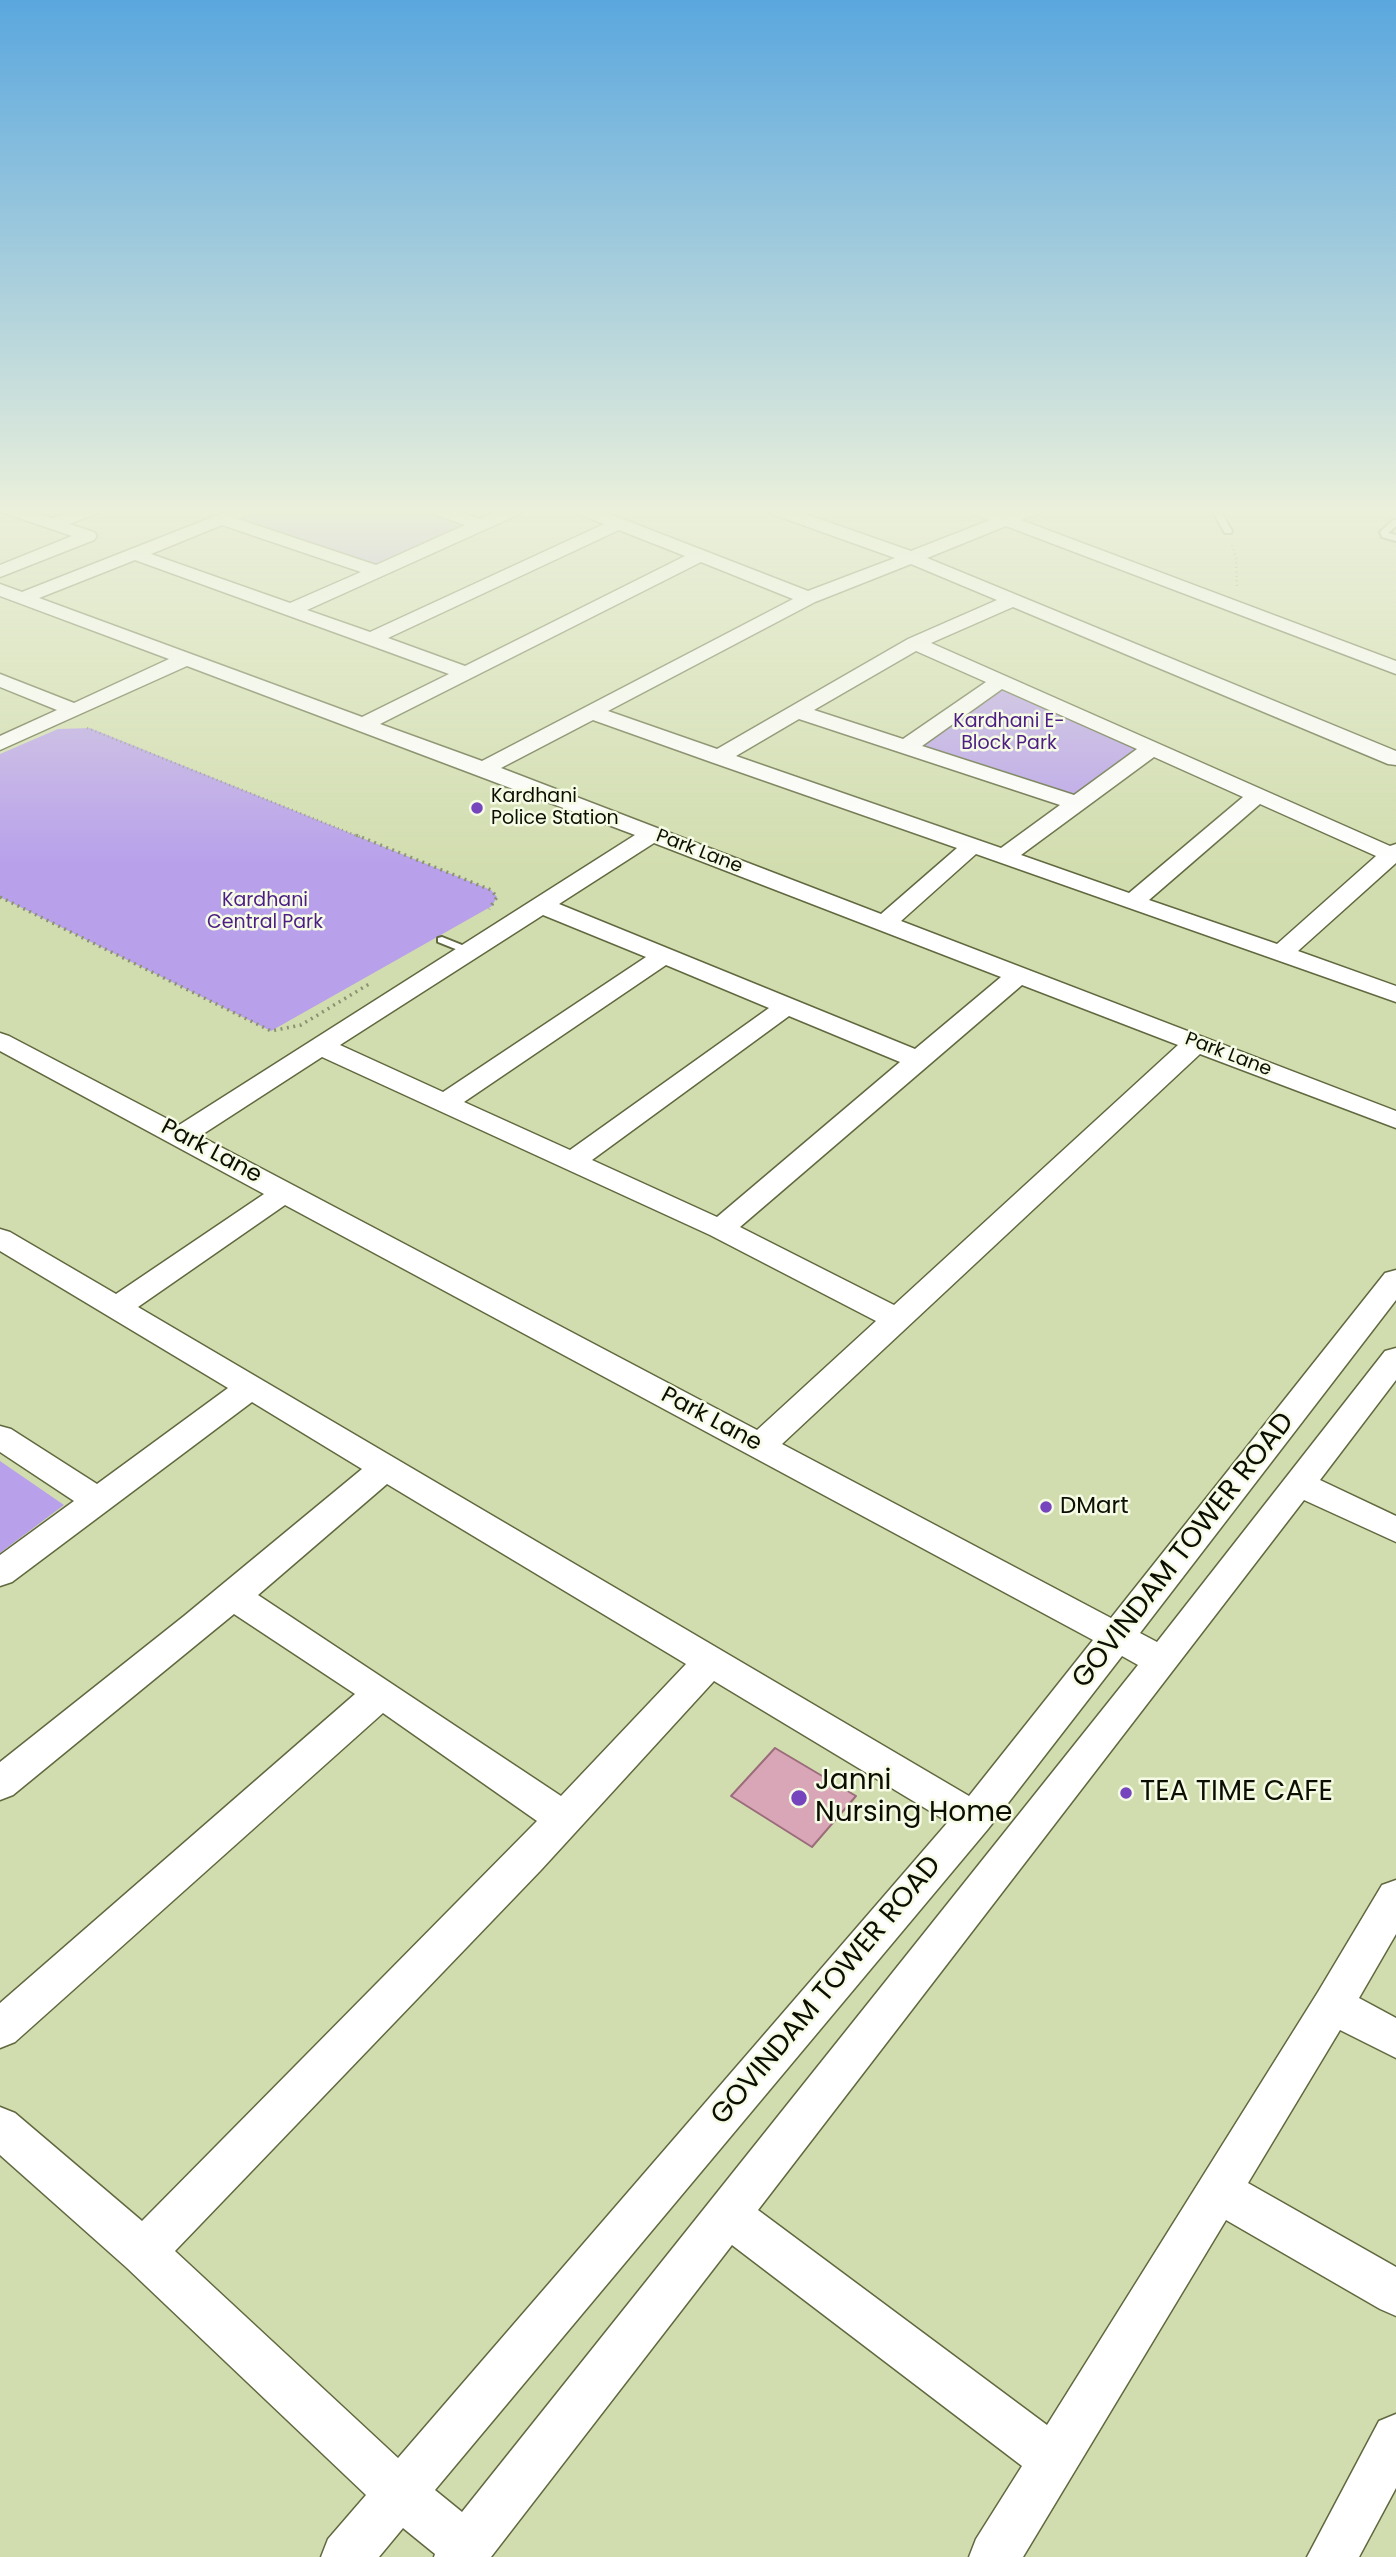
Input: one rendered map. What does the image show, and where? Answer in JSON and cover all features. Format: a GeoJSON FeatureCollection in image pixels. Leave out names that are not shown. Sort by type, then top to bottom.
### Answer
{"type":"FeatureCollection","features":[{"type":"Feature","properties":{"kind":"street","name":"Park Lane"},"geometry":{"type":"LineString","coordinates":[[104,628],[483,769],[1396,1120]]}},
{"type":"Feature","properties":{"kind":"street"},"geometry":{"type":"LineString","coordinates":[[341,628],[466,673]]}},
{"type":"Feature","properties":{"kind":"street"},"geometry":{"type":"LineString","coordinates":[[371,639],[394,628]]}},
{"type":"Feature","properties":{"kind":"street"},"geometry":{"type":"LineString","coordinates":[[362,725],[555,628]]}},
{"type":"Feature","properties":{"kind":"street"},"geometry":{"type":"LineString","coordinates":[[483,769],[750,628]]}},
{"type":"Feature","properties":{"kind":"street"},"geometry":{"type":"LineString","coordinates":[[719,757],[915,643],[948,628]]}},
{"type":"Feature","properties":{"kind":"street"},"geometry":{"type":"LineString","coordinates":[[1081,628],[1396,759]]}},
{"type":"Feature","properties":{"kind":"street"},"geometry":{"type":"LineString","coordinates":[[1293,628],[1396,668]]}},
{"type":"Feature","properties":{"kind":"street"},"geometry":{"type":"LineString","coordinates":[[915,643],[1394,853],[1280,954]]}},
{"type":"Feature","properties":{"kind":"street"},"geometry":{"type":"LineString","coordinates":[[0,744],[186,659]]}},
{"type":"Feature","properties":{"kind":"street"},"geometry":{"type":"LineString","coordinates":[[0,680],[74,710]]}},
{"type":"Feature","properties":{"kind":"street"},"geometry":{"type":"LineString","coordinates":[[905,747],[1001,681]]}},
{"type":"Feature","properties":{"kind":"street"},"geometry":{"type":"LineString","coordinates":[[591,712],[1396,995]]}},
{"type":"Feature","properties":{"kind":"street"},"geometry":{"type":"LineString","coordinates":[[798,712],[1077,803]]}},
{"type":"Feature","properties":{"kind":"street"},"geometry":{"type":"LineString","coordinates":[[1003,857],[1152,748]]}},
{"type":"Feature","properties":{"kind":"street"},"geometry":{"type":"LineString","coordinates":[[1132,902],[1258,795]]}},
{"type":"Feature","properties":{"kind":"street"},"geometry":{"type":"LineString","coordinates":[[181,1136],[652,834]]}},
{"type":"Feature","properties":{"kind":"street"},"geometry":{"type":"LineString","coordinates":[[885,923],[972,846]]}},
{"type":"Feature","properties":{"kind":"street"},"geometry":{"type":"LineString","coordinates":[[540,905],[918,1060]]}},
{"type":"Feature","properties":{"kind":"street"},"geometry":{"type":"LineString","coordinates":[[444,1103],[662,957]]}},
{"type":"Feature","properties":{"kind":"street"},"geometry":{"type":"LineString","coordinates":[[720,1229],[1018,975]]}},
{"type":"Feature","properties":{"kind":"street"},"geometry":{"type":"LineString","coordinates":[[572,1161],[786,1007]]}},
{"type":"Feature","properties":{"kind":"street","name":"Park Lane"},"geometry":{"type":"LineString","coordinates":[[0,1041],[1162,1661]]}},
{"type":"Feature","properties":{"kind":"street"},"geometry":{"type":"LineString","coordinates":[[760,1446],[1196,1043]]}},
{"type":"Feature","properties":{"kind":"street"},"geometry":{"type":"LineString","coordinates":[[320,1046],[720,1229],[897,1319]]}},
{"type":"Feature","properties":{"kind":"street"},"geometry":{"type":"LineString","coordinates":[[117,1307],[285,1192]]}},
{"type":"Feature","properties":{"kind":"street"},"geometry":{"type":"LineString","coordinates":[[0,1238],[974,1818]]}},
{"type":"Feature","properties":{"kind":"street","name":"GOVINDAM TOWER ROAD"},"geometry":{"type":"LineString","coordinates":[[346,2557],[974,1818],[1396,1280]]}},
{"type":"Feature","properties":{"kind":"street","name":"GOVINDAM TOWER ROAD"},"geometry":{"type":"LineString","coordinates":[[463,2553],[1396,1358]]}},
{"type":"Feature","properties":{"kind":"street"},"geometry":{"type":"LineString","coordinates":[[0,1573],[251,1387]]}},
{"type":"Feature","properties":{"kind":"street"},"geometry":{"type":"LineString","coordinates":[[0,1437],[97,1500]]}},
{"type":"Feature","properties":{"kind":"street"},"geometry":{"type":"LineString","coordinates":[[0,1784],[233,1596],[386,1467]]}},
{"type":"Feature","properties":{"kind":"street"},"geometry":{"type":"LineString","coordinates":[[1300,1484],[1396,1530]]}},
{"type":"Feature","properties":{"kind":"street"},"geometry":{"type":"LineString","coordinates":[[233,1596],[382,1693],[564,1819]]}},
{"type":"Feature","properties":{"kind":"street"},"geometry":{"type":"LineString","coordinates":[[144,2252],[564,1819],[711,1661]]}},
{"type":"Feature","properties":{"kind":"street"},"geometry":{"type":"LineString","coordinates":[[0,2029],[382,1693]]}},
{"type":"Feature","properties":{"kind":"street"},"geometry":{"type":"LineString","coordinates":[[994,2557],[1333,2005],[1396,1897]]}},
{"type":"Feature","properties":{"kind":"street"},"geometry":{"type":"LineString","coordinates":[[1333,2005],[1396,2039]]}},
{"type":"Feature","properties":{"kind":"street"},"geometry":{"type":"LineString","coordinates":[[0,2127],[144,2252],[463,2553]]}},
{"type":"Feature","properties":{"kind":"street"},"geometry":{"type":"LineString","coordinates":[[1219,2191],[1396,2293]]}},
{"type":"Feature","properties":{"kind":"street"},"geometry":{"type":"LineString","coordinates":[[727,2214],[1054,2460]]}},
{"type":"Feature","properties":{"kind":"street"},"geometry":{"type":"LineString","coordinates":[[1332,2557],[1396,2438]]}},
{"type":"Feature","properties":{"kind":"lane"},"geometry":{"type":"LineString","coordinates":[[442,940],[468,951]]}},
{"type":"Feature","properties":{"kind":"path"},"geometry":{"type":"LineString","coordinates":[[105,733],[491,890],[497,897],[483,916],[442,940]]}},
{"type":"Feature","properties":{"kind":"path"},"geometry":{"type":"LineString","coordinates":[[0,897],[271,1031],[301,1025],[372,983]]}},
{"type":"Feature","properties":{"kind":"green space","name":"Kardhani E- Block Park"},"geometry":{"type":"Polygon","coordinates":[[[1001,681],[1152,748],[1077,803],[906,747],[1001,681]]]}},
{"type":"Feature","properties":{"kind":"green space","name":"Kardhani Central Park"},"geometry":{"type":"Polygon","coordinates":[[[90,728],[491,890],[497,897],[492,906],[271,1031],[0,897],[0,754],[58,729],[90,728]]]}},
{"type":"Feature","properties":{"kind":"green space"},"geometry":{"type":"Polygon","coordinates":[[[0,1461],[64,1505],[0,1553],[0,1461]]]}},
{"type":"Feature","properties":{"kind":"building"},"geometry":{"type":"Polygon","coordinates":[[[775,1748],[856,1796],[812,1847],[731,1796],[775,1748]]]}},
{"type":"Feature","properties":{"kind":"place","name":"Kardhani Police Station"},"geometry":{"type":"Point","coordinates":[477,808]}},
{"type":"Feature","properties":{"kind":"place","name":"DMart"},"geometry":{"type":"Point","coordinates":[1046,1507]}},
{"type":"Feature","properties":{"kind":"place","name":"TEA TIME CAFE"},"geometry":{"type":"Point","coordinates":[1126,1793]}},
{"type":"Feature","properties":{"kind":"place","name":"Janni Nursing Home"},"geometry":{"type":"Point","coordinates":[799,1798]}}]}
